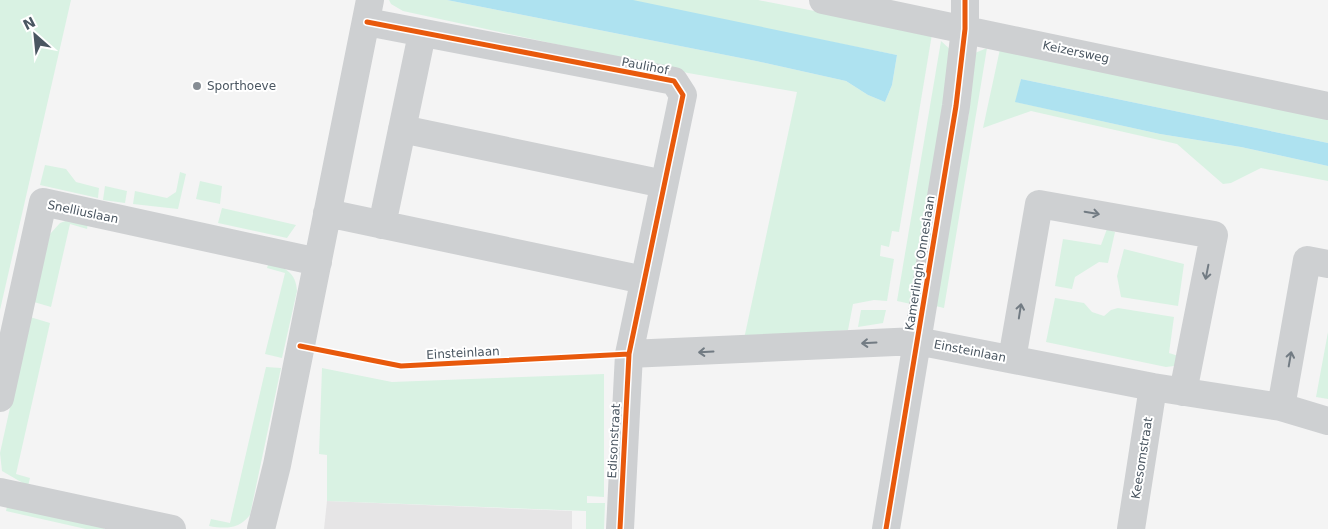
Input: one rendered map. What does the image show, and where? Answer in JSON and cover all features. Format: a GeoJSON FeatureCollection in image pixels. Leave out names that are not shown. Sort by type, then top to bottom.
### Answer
{"type":"FeatureCollection","features":[{"type":"Feature","properties":{"kind":"street","name":"Keizersweg"},"geometry":{"type":"LineString","coordinates":[[823,0],[1328,106]]}},
{"type":"Feature","properties":{"kind":"street","name":"Kamerlingh Onneslaan"},"geometry":{"type":"LineString","coordinates":[[886,529],[956,106],[965,29],[965,0]]}},
{"type":"Feature","properties":{"kind":"street","name":"Paulihof"},"geometry":{"type":"LineString","coordinates":[[368,11],[422,34],[674,82],[683,96],[629,354]]}},
{"type":"Feature","properties":{"kind":"street"},"geometry":{"type":"LineString","coordinates":[[261,529],[277,465],[368,11]]}},
{"type":"Feature","properties":{"kind":"street"},"geometry":{"type":"LineString","coordinates":[[382,225],[422,34]]}},
{"type":"Feature","properties":{"kind":"street"},"geometry":{"type":"LineString","coordinates":[[402,128],[664,184]]}},
{"type":"Feature","properties":{"kind":"street","name":"Snelliuslaan"},"geometry":{"type":"LineString","coordinates":[[0,398],[43,202],[318,262]]}},
{"type":"Feature","properties":{"kind":"street","name":"Einsteinlaan"},"geometry":{"type":"LineString","coordinates":[[1012,359],[1039,204],[1214,235],[1183,392]]}},
{"type":"Feature","properties":{"kind":"street"},"geometry":{"type":"LineString","coordinates":[[327,213],[644,280]]}},
{"type":"Feature","properties":{"kind":"street"},"geometry":{"type":"LineString","coordinates":[[1281,408],[1307,260],[1328,264]]}},
{"type":"Feature","properties":{"kind":"street","name":"Einsteinlaan"},"geometry":{"type":"LineString","coordinates":[[629,354],[917,341],[1153,387],[1281,408],[1328,421]]}},
{"type":"Feature","properties":{"kind":"street","name":"Edisonstraat"},"geometry":{"type":"LineString","coordinates":[[620,529],[629,354]]}},
{"type":"Feature","properties":{"kind":"street","name":"Keesomstraat"},"geometry":{"type":"LineString","coordinates":[[1131,529],[1153,387]]}},
{"type":"Feature","properties":{"kind":"street"},"geometry":{"type":"LineString","coordinates":[[0,492],[172,529]]}},
{"type":"Feature","properties":{"kind":"shaded area"},"geometry":{"type":"Polygon","coordinates":[[[327,501],[572,511],[572,529],[324,529],[327,501]]]}},
{"type":"Feature","properties":{"kind":"green space"},"geometry":{"type":"Polygon","coordinates":[[[0,0],[71,0],[0,310],[0,0]]]}},
{"type":"Feature","properties":{"kind":"green space"},"geometry":{"type":"Polygon","coordinates":[[[389,0],[447,0],[756,61],[846,81],[868,95],[885,102],[892,85],[897,55],[621,0],[758,0],[932,34],[899,232],[892,231],[889,247],[881,245],[880,256],[894,259],[887,301],[874,300],[853,304],[848,330],[744,339],[797,92],[688,73],[403,11],[391,4],[389,0]]]}},
{"type":"Feature","properties":{"kind":"green space"},"geometry":{"type":"Polygon","coordinates":[[[941,41],[952,51],[911,304],[897,301],[941,41]]]}},
{"type":"Feature","properties":{"kind":"green space"},"geometry":{"type":"Polygon","coordinates":[[[987,48],[944,308],[931,305],[969,114],[965,105],[975,53],[987,48]]]}},
{"type":"Feature","properties":{"kind":"green space"},"geometry":{"type":"Polygon","coordinates":[[[1000,49],[1328,116],[1328,143],[1021,79],[1016,102],[1160,134],[1241,147],[1328,166],[1328,181],[1261,168],[1231,183],[1223,184],[1177,144],[1031,111],[983,128],[1000,49]]]}},
{"type":"Feature","properties":{"kind":"green space"},"geometry":{"type":"Polygon","coordinates":[[[45,165],[66,169],[76,182],[99,188],[98,198],[40,185],[45,165]]]}},
{"type":"Feature","properties":{"kind":"green space"},"geometry":{"type":"Polygon","coordinates":[[[180,172],[186,174],[178,209],[133,204],[135,191],[167,198],[176,192],[180,172]]]}},
{"type":"Feature","properties":{"kind":"green space"},"geometry":{"type":"Polygon","coordinates":[[[200,181],[222,186],[220,204],[196,199],[200,181]]]}},
{"type":"Feature","properties":{"kind":"green space"},"geometry":{"type":"Polygon","coordinates":[[[105,186],[127,191],[125,203],[103,200],[105,186]]]}},
{"type":"Feature","properties":{"kind":"green space"},"geometry":{"type":"Polygon","coordinates":[[[222,208],[296,225],[287,238],[218,223],[222,208]]]}},
{"type":"Feature","properties":{"kind":"green space"},"geometry":{"type":"Polygon","coordinates":[[[71,219],[88,223],[87,229],[70,224],[51,307],[34,302],[50,234],[60,223],[71,219]]]}},
{"type":"Feature","properties":{"kind":"green space"},"geometry":{"type":"Polygon","coordinates":[[[1107,229],[1115,232],[1108,263],[1099,262],[1075,277],[1072,289],[1055,286],[1063,239],[1101,245],[1107,229]]]}},
{"type":"Feature","properties":{"kind":"green space"},"geometry":{"type":"Polygon","coordinates":[[[1124,249],[1184,264],[1178,306],[1121,297],[1117,276],[1124,249]]]}},
{"type":"Feature","properties":{"kind":"green space"},"geometry":{"type":"Polygon","coordinates":[[[269,262],[280,266],[292,275],[297,291],[282,358],[265,354],[285,273],[267,268],[269,262]]]}},
{"type":"Feature","properties":{"kind":"green space"},"geometry":{"type":"Polygon","coordinates":[[[1055,298],[1084,303],[1092,312],[1104,316],[1111,310],[1118,308],[1174,317],[1169,353],[1185,358],[1182,365],[1166,367],[1046,342],[1055,298]]]}},
{"type":"Feature","properties":{"kind":"green space"},"geometry":{"type":"Polygon","coordinates":[[[861,310],[886,310],[883,323],[858,327],[861,310]]]}},
{"type":"Feature","properties":{"kind":"green space"},"geometry":{"type":"Polygon","coordinates":[[[30,317],[50,323],[16,474],[30,478],[28,486],[2,471],[0,453],[30,317]]]}},
{"type":"Feature","properties":{"kind":"green space"},"geometry":{"type":"Polygon","coordinates":[[[1328,332],[1328,399],[1316,397],[1328,332]]]}},
{"type":"Feature","properties":{"kind":"green space"},"geometry":{"type":"Polygon","coordinates":[[[266,367],[281,368],[250,515],[246,520],[232,527],[209,526],[211,519],[230,523],[266,367]]]}},
{"type":"Feature","properties":{"kind":"green space"},"geometry":{"type":"Polygon","coordinates":[[[322,368],[392,382],[604,374],[604,497],[587,496],[587,503],[605,503],[604,529],[586,529],[586,511],[327,501],[327,455],[319,454],[322,368]]]}},
{"type":"Feature","properties":{"kind":"green space"},"geometry":{"type":"Polygon","coordinates":[[[8,502],[105,523],[104,529],[86,529],[6,511],[8,502]]]}},
{"type":"Feature","properties":{"kind":"water"},"geometry":{"type":"Polygon","coordinates":[[[447,0],[633,0],[897,55],[892,85],[885,102],[868,95],[846,81],[756,61],[447,0]]]}},
{"type":"Feature","properties":{"kind":"water"},"geometry":{"type":"Polygon","coordinates":[[[1021,79],[1328,143],[1328,166],[1241,147],[1160,134],[1015,102],[1021,79]]]}},
{"type":"Feature","properties":{"kind":"cycle path"},"geometry":{"type":"LineString","coordinates":[[886,529],[956,106],[965,29],[965,0]]}},
{"type":"Feature","properties":{"kind":"cycle path"},"geometry":{"type":"LineString","coordinates":[[367,22],[674,81],[683,95],[629,354],[620,529]]}},
{"type":"Feature","properties":{"kind":"cycle path"},"geometry":{"type":"LineString","coordinates":[[300,346],[401,366],[629,354]]}},
{"type":"Feature","properties":{"kind":"place","name":"Sporthoeve"},"geometry":{"type":"Point","coordinates":[197,86]}}]}
